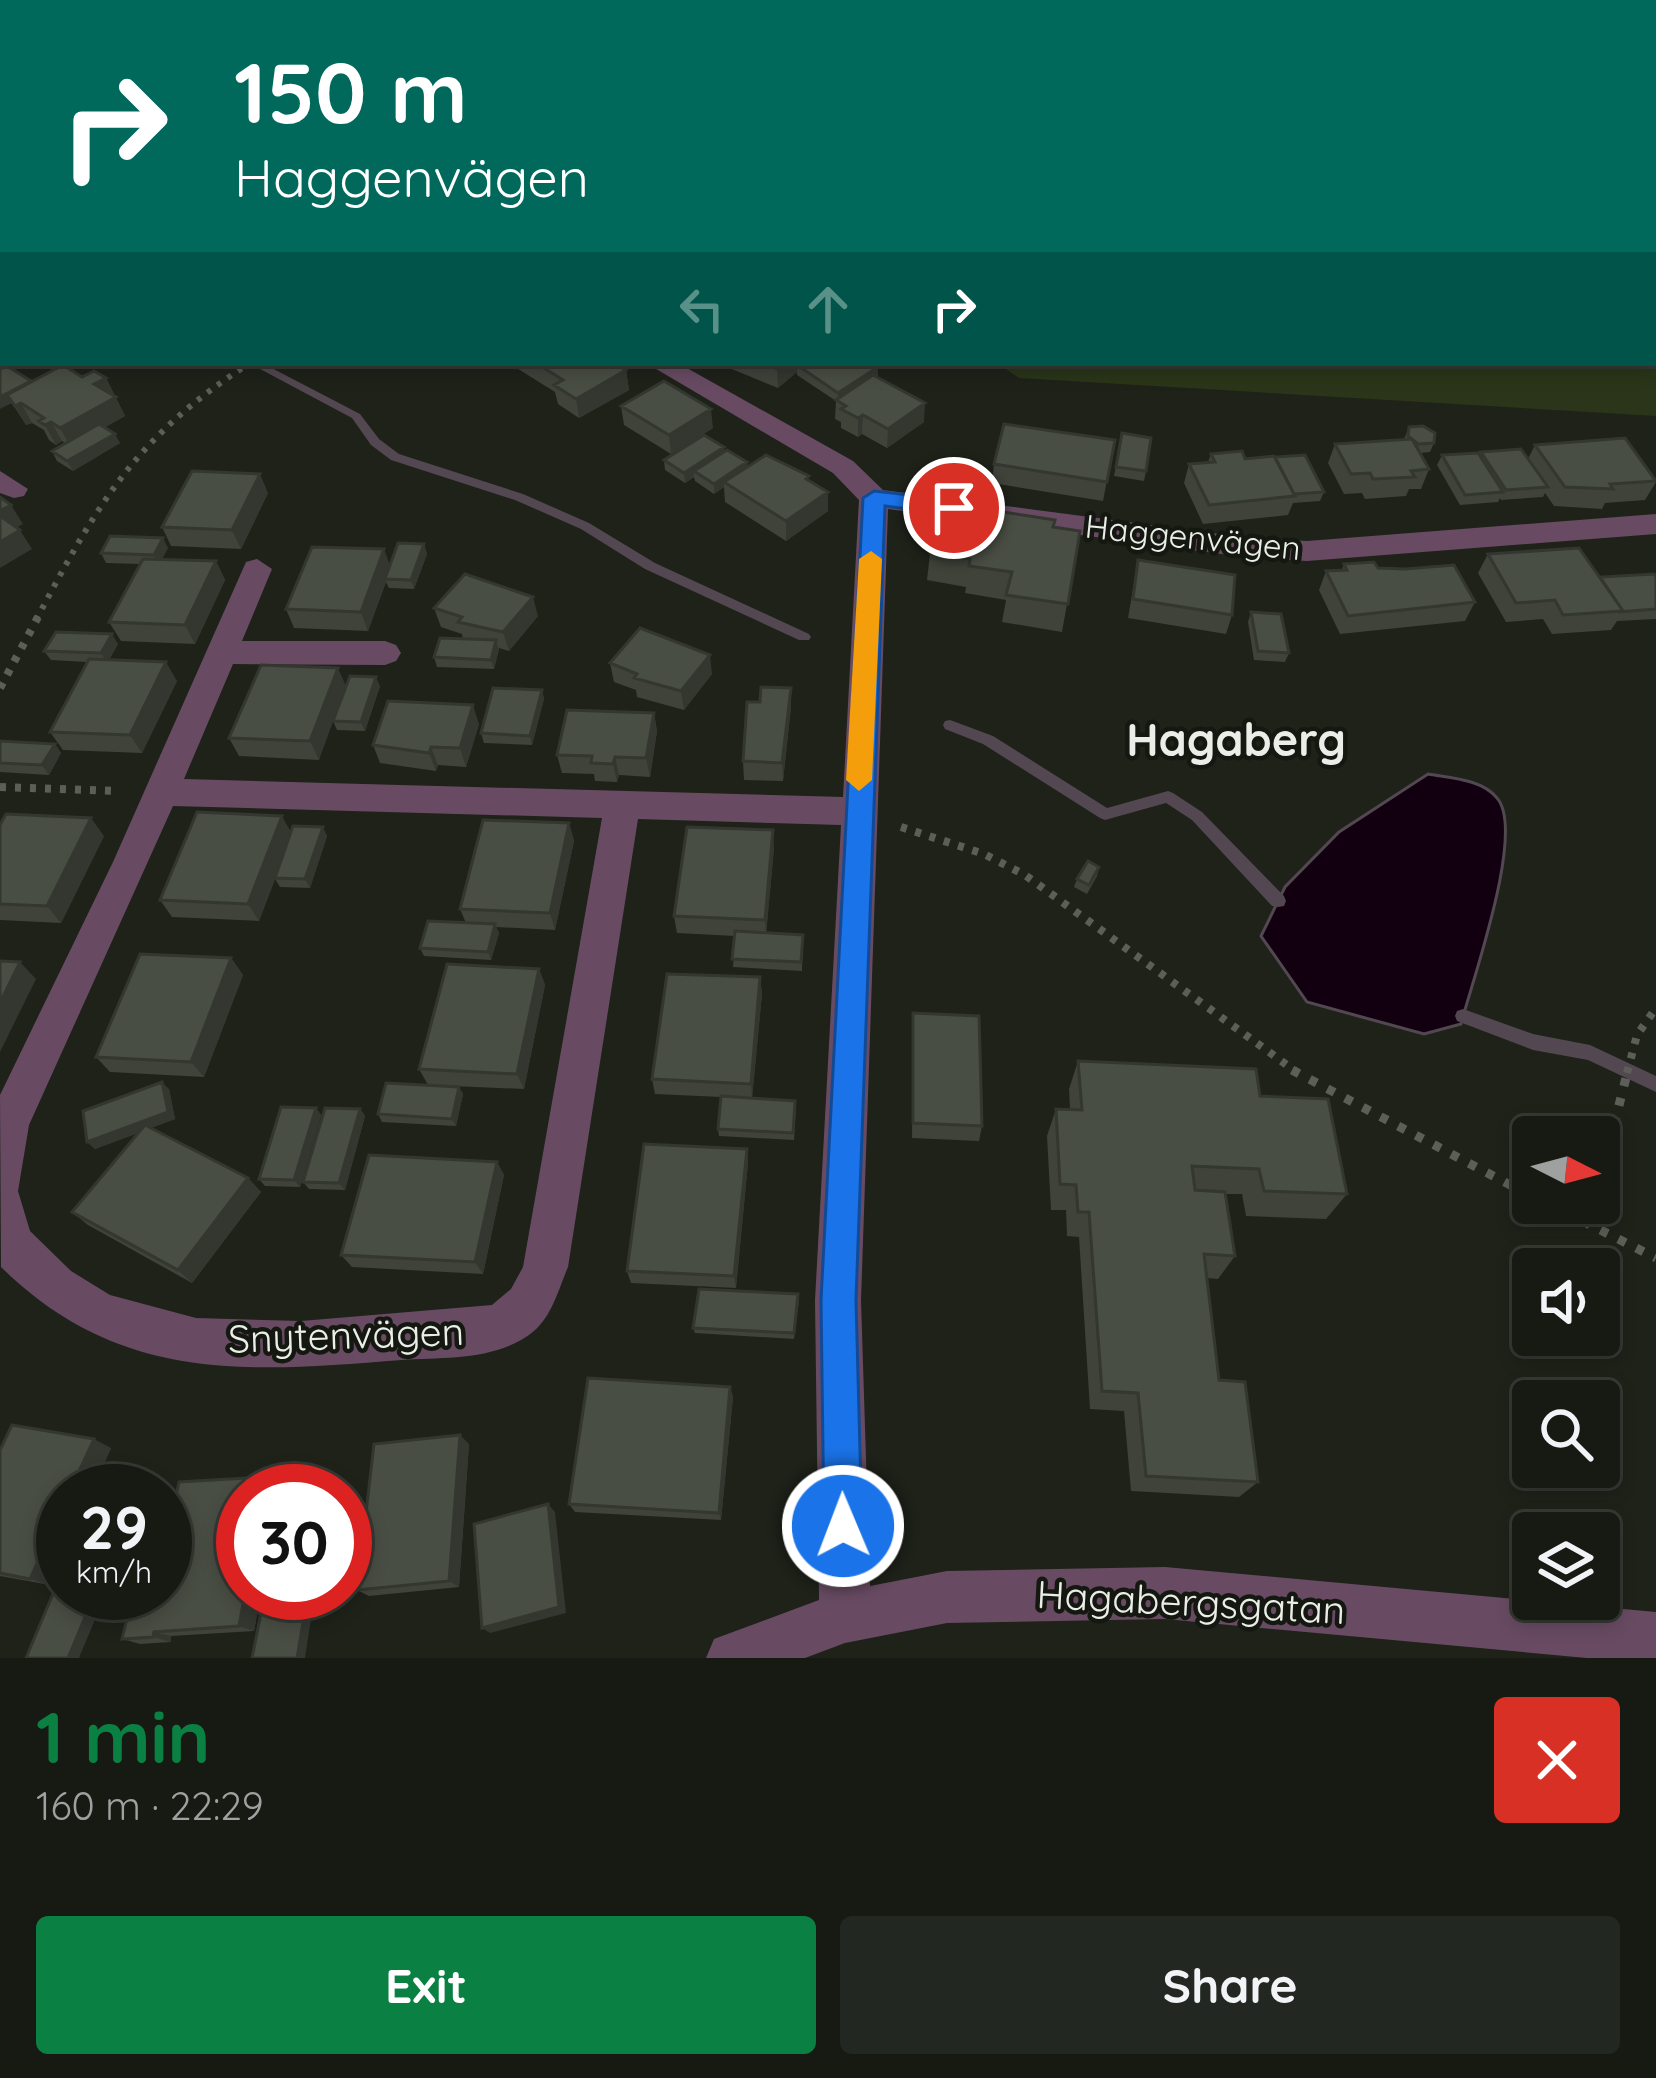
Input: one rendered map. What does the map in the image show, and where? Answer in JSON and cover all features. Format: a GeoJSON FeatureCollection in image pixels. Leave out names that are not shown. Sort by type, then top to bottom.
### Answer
{"type":"FeatureCollection","features":[{"type":"Feature","properties":{"kind":"street"},"geometry":{"type":"LineString","coordinates":[[664,366],[843,467],[874,498],[838,1300],[845,1616]]}},
{"type":"Feature","properties":{"kind":"street","name":"Haggenvägen"},"geometry":{"type":"LineString","coordinates":[[874,498],[1228,545],[1307,550],[1656,524]]}},
{"type":"Feature","properties":{"kind":"street"},"geometry":{"type":"LineString","coordinates":[[0,1183],[8,1125],[256,569]]}},
{"type":"Feature","properties":{"kind":"street"},"geometry":{"type":"LineString","coordinates":[[220,652],[386,653]]}},
{"type":"Feature","properties":{"kind":"street"},"geometry":{"type":"LineString","coordinates":[[160,792],[857,811]]}},
{"type":"Feature","properties":{"kind":"street","name":"Snytenvägen"},"geometry":{"type":"LineString","coordinates":[[0,1199],[14,1248],[65,1293],[141,1334],[242,1345],[338,1344],[495,1328],[518,1315],[544,1267],[622,806]]}},
{"type":"Feature","properties":{"kind":"street","name":"Hagabergsgatan"},"geometry":{"type":"LineString","coordinates":[[734,1658],[845,1616],[947,1597],[1165,1593],[1656,1638]]}},
{"type":"Feature","properties":{"kind":"path"},"geometry":{"type":"LineString","coordinates":[[0,688],[85,535],[136,455],[212,386],[245,366]]}},
{"type":"Feature","properties":{"kind":"path"},"geometry":{"type":"LineString","coordinates":[[0,788],[160,792]]}},
{"type":"Feature","properties":{"kind":"path"},"geometry":{"type":"LineString","coordinates":[[857,811],[984,854],[1025,875],[1294,1071],[1512,1185]]}},
{"type":"Feature","properties":{"kind":"path"},"geometry":{"type":"LineString","coordinates":[[1616,1116],[1637,1035],[1656,1008]]}},
{"type":"Feature","properties":{"kind":"path"},"geometry":{"type":"LineString","coordinates":[[1593,1224],[1656,1258]]}},
{"type":"Feature","properties":{"kind":"green space"},"geometry":{"type":"Polygon","coordinates":[[[1001,366],[1656,366],[1656,416],[1019,378],[1001,366]]]}},
{"type":"Feature","properties":{"kind":"shaded area"},"geometry":{"type":"Polygon","coordinates":[[[1428,774],[1465,780],[1491,792],[1504,815],[1505,841],[1494,907],[1461,1024],[1424,1034],[1307,1002],[1261,936],[1285,887],[1339,832],[1428,774]]]}},
{"type":"Feature","properties":{"kind":"building"},"geometry":{"type":"Polygon","coordinates":[[[7,366],[31,381],[0,397],[0,369],[7,366]]]}},
{"type":"Feature","properties":{"kind":"building"},"geometry":{"type":"Polygon","coordinates":[[[65,366],[82,377],[94,371],[106,378],[94,384],[116,397],[60,428],[51,422],[45,425],[39,421],[44,418],[21,403],[15,406],[7,395],[65,366]]]}},
{"type":"Feature","properties":{"kind":"building"},"geometry":{"type":"Polygon","coordinates":[[[541,366],[620,366],[626,370],[576,399],[554,385],[563,380],[541,366]]]}},
{"type":"Feature","properties":{"kind":"building"},"geometry":{"type":"Polygon","coordinates":[[[798,366],[878,367],[838,393],[798,366]]]}},
{"type":"Feature","properties":{"kind":"building"},"geometry":{"type":"Polygon","coordinates":[[[873,375],[925,403],[888,429],[841,409],[846,406],[836,400],[873,375]]]}},
{"type":"Feature","properties":{"kind":"building"},"geometry":{"type":"Polygon","coordinates":[[[664,381],[711,409],[669,435],[621,406],[664,381]]]}},
{"type":"Feature","properties":{"kind":"building"},"geometry":{"type":"Polygon","coordinates":[[[99,424],[115,434],[67,461],[52,451],[99,424]]]}},
{"type":"Feature","properties":{"kind":"building"},"geometry":{"type":"Polygon","coordinates":[[[1004,424],[1115,440],[1107,482],[994,464],[1004,424]]]}},
{"type":"Feature","properties":{"kind":"building"},"geometry":{"type":"Polygon","coordinates":[[[1423,426],[1435,433],[1434,443],[1418,444],[1408,436],[1409,427],[1423,426]]]}},
{"type":"Feature","properties":{"kind":"building"},"geometry":{"type":"Polygon","coordinates":[[[1122,433],[1151,438],[1146,471],[1116,467],[1122,433]]]}},
{"type":"Feature","properties":{"kind":"building"},"geometry":{"type":"Polygon","coordinates":[[[704,435],[724,447],[684,473],[664,460],[704,435]]]}},
{"type":"Feature","properties":{"kind":"building"},"geometry":{"type":"Polygon","coordinates":[[[1625,438],[1656,481],[1610,484],[1613,489],[1565,487],[1535,445],[1625,438]]]}},
{"type":"Feature","properties":{"kind":"building"},"geometry":{"type":"Polygon","coordinates":[[[1412,439],[1429,469],[1411,471],[1415,477],[1373,479],[1370,473],[1351,474],[1335,444],[1412,439]]]}},
{"type":"Feature","properties":{"kind":"building"},"geometry":{"type":"Polygon","coordinates":[[[1521,449],[1548,487],[1506,490],[1481,452],[1521,449]]]}},
{"type":"Feature","properties":{"kind":"building"},"geometry":{"type":"Polygon","coordinates":[[[727,450],[747,462],[714,484],[694,471],[727,450]]]}},
{"type":"Feature","properties":{"kind":"building"},"geometry":{"type":"Polygon","coordinates":[[[1242,451],[1245,459],[1274,456],[1295,496],[1209,505],[1189,464],[1215,462],[1211,454],[1242,451]]]}},
{"type":"Feature","properties":{"kind":"building"},"geometry":{"type":"Polygon","coordinates":[[[1478,453],[1503,492],[1465,495],[1442,455],[1478,453]]]}},
{"type":"Feature","properties":{"kind":"building"},"geometry":{"type":"Polygon","coordinates":[[[766,455],[809,476],[806,479],[828,492],[786,521],[724,482],[766,455]]]}},
{"type":"Feature","properties":{"kind":"building"},"geometry":{"type":"Polygon","coordinates":[[[1305,455],[1324,492],[1294,494],[1275,457],[1305,455]]]}},
{"type":"Feature","properties":{"kind":"building"},"geometry":{"type":"Polygon","coordinates":[[[192,471],[260,474],[232,530],[162,527],[192,471]]]}},
{"type":"Feature","properties":{"kind":"building"},"geometry":{"type":"Polygon","coordinates":[[[996,511],[1055,520],[1053,527],[1080,531],[1068,604],[1006,595],[1012,572],[969,566],[970,559],[930,553],[939,516],[994,519],[996,511]]]}},
{"type":"Feature","properties":{"kind":"building"},"geometry":{"type":"Polygon","coordinates":[[[0,516],[20,530],[0,542],[0,516]]]}},
{"type":"Feature","properties":{"kind":"building"},"geometry":{"type":"Polygon","coordinates":[[[110,536],[163,538],[154,555],[101,553],[110,536]]]}},
{"type":"Feature","properties":{"kind":"building"},"geometry":{"type":"Polygon","coordinates":[[[398,543],[424,544],[411,580],[385,579],[398,543]]]}},
{"type":"Feature","properties":{"kind":"building"},"geometry":{"type":"Polygon","coordinates":[[[312,547],[384,549],[361,612],[286,609],[312,547]]]}},
{"type":"Feature","properties":{"kind":"building"},"geometry":{"type":"Polygon","coordinates":[[[1579,548],[1623,611],[1563,615],[1555,600],[1516,603],[1488,554],[1579,548]]]}},
{"type":"Feature","properties":{"kind":"building"},"geometry":{"type":"Polygon","coordinates":[[[143,559],[216,561],[185,625],[109,622],[143,559]]]}},
{"type":"Feature","properties":{"kind":"building"},"geometry":{"type":"Polygon","coordinates":[[[1138,560],[1235,575],[1232,615],[1133,599],[1138,560]]]}},
{"type":"Feature","properties":{"kind":"building"},"geometry":{"type":"Polygon","coordinates":[[[1374,562],[1378,568],[1454,565],[1475,602],[1348,616],[1326,571],[1374,562]]]}},
{"type":"Feature","properties":{"kind":"building"},"geometry":{"type":"Polygon","coordinates":[[[465,574],[533,597],[503,632],[458,622],[462,617],[434,608],[465,574]]]}},
{"type":"Feature","properties":{"kind":"building"},"geometry":{"type":"Polygon","coordinates":[[[1654,574],[1656,609],[1618,612],[1623,611],[1600,577],[1654,574]]]}},
{"type":"Feature","properties":{"kind":"building"},"geometry":{"type":"Polygon","coordinates":[[[1251,612],[1281,614],[1289,653],[1258,651],[1251,612]]]}},
{"type":"Feature","properties":{"kind":"building"},"geometry":{"type":"Polygon","coordinates":[[[640,628],[710,655],[681,691],[634,678],[637,674],[610,663],[640,628]]]}},
{"type":"Feature","properties":{"kind":"building"},"geometry":{"type":"Polygon","coordinates":[[[56,632],[112,634],[101,653],[44,651],[56,632]]]}},
{"type":"Feature","properties":{"kind":"building"},"geometry":{"type":"Polygon","coordinates":[[[440,638],[496,640],[491,660],[434,657],[440,638]]]}},
{"type":"Feature","properties":{"kind":"building"},"geometry":{"type":"Polygon","coordinates":[[[89,659],[166,662],[130,735],[50,732],[89,659]]]}},
{"type":"Feature","properties":{"kind":"building"},"geometry":{"type":"Polygon","coordinates":[[[261,665],[338,668],[310,741],[229,738],[261,665]]]}},
{"type":"Feature","properties":{"kind":"building"},"geometry":{"type":"Polygon","coordinates":[[[350,676],[376,677],[361,722],[333,721],[350,676]]]}},
{"type":"Feature","properties":{"kind":"building"},"geometry":{"type":"Polygon","coordinates":[[[761,687],[791,688],[782,763],[743,761],[747,702],[760,702],[761,687]]]}},
{"type":"Feature","properties":{"kind":"building"},"geometry":{"type":"Polygon","coordinates":[[[493,688],[542,690],[530,736],[481,733],[493,688]]]}},
{"type":"Feature","properties":{"kind":"building"},"geometry":{"type":"Polygon","coordinates":[[[388,701],[473,705],[460,748],[431,747],[429,753],[373,745],[388,701]]]}},
{"type":"Feature","properties":{"kind":"building"},"geometry":{"type":"Polygon","coordinates":[[[567,710],[654,713],[646,758],[615,757],[613,764],[591,763],[592,756],[557,755],[567,710]]]}},
{"type":"Feature","properties":{"kind":"building"},"geometry":{"type":"Polygon","coordinates":[[[0,741],[55,744],[42,765],[0,763],[0,741]]]}},
{"type":"Feature","properties":{"kind":"building"},"geometry":{"type":"Polygon","coordinates":[[[197,812],[282,816],[248,904],[160,900],[197,812]]]}},
{"type":"Feature","properties":{"kind":"building"},"geometry":{"type":"Polygon","coordinates":[[[6,814],[91,818],[47,906],[0,904],[0,825],[6,814]]]}},
{"type":"Feature","properties":{"kind":"building"},"geometry":{"type":"Polygon","coordinates":[[[483,820],[569,823],[550,913],[460,909],[483,820]]]}},
{"type":"Feature","properties":{"kind":"building"},"geometry":{"type":"Polygon","coordinates":[[[293,826],[323,827],[305,879],[275,878],[293,826]]]}},
{"type":"Feature","properties":{"kind":"building"},"geometry":{"type":"Polygon","coordinates":[[[687,827],[773,830],[765,920],[674,916],[687,827]]]}},
{"type":"Feature","properties":{"kind":"building"},"geometry":{"type":"Polygon","coordinates":[[[1088,861],[1099,867],[1089,885],[1077,879],[1088,861]]]}},
{"type":"Feature","properties":{"kind":"building"},"geometry":{"type":"Polygon","coordinates":[[[428,921],[495,924],[488,952],[420,948],[428,921]]]}},
{"type":"Feature","properties":{"kind":"building"},"geometry":{"type":"Polygon","coordinates":[[[735,931],[803,935],[801,962],[732,959],[735,931]]]}},
{"type":"Feature","properties":{"kind":"building"},"geometry":{"type":"Polygon","coordinates":[[[140,954],[231,958],[191,1062],[96,1057],[140,954]]]}},
{"type":"Feature","properties":{"kind":"building"},"geometry":{"type":"Polygon","coordinates":[[[0,961],[20,962],[0,1003],[0,961]]]}},
{"type":"Feature","properties":{"kind":"building"},"geometry":{"type":"Polygon","coordinates":[[[447,964],[539,969],[517,1074],[419,1069],[447,964]]]}},
{"type":"Feature","properties":{"kind":"building"},"geometry":{"type":"Polygon","coordinates":[[[667,974],[760,977],[751,1084],[652,1079],[667,974]]]}},
{"type":"Feature","properties":{"kind":"building"},"geometry":{"type":"Polygon","coordinates":[[[913,1013],[979,1016],[982,1126],[913,1123],[913,1013]]]}},
{"type":"Feature","properties":{"kind":"building"},"geometry":{"type":"Polygon","coordinates":[[[1078,1061],[1256,1069],[1260,1096],[1328,1099],[1347,1194],[1264,1191],[1259,1169],[1192,1166],[1195,1190],[1225,1192],[1235,1256],[1204,1254],[1219,1380],[1245,1382],[1258,1482],[1146,1476],[1138,1393],[1102,1391],[1089,1212],[1078,1212],[1076,1185],[1060,1184],[1056,1109],[1082,1110],[1078,1061]]]}},
{"type":"Feature","properties":{"kind":"building"},"geometry":{"type":"Polygon","coordinates":[[[162,1082],[168,1112],[87,1142],[83,1111],[162,1082]]]}},
{"type":"Feature","properties":{"kind":"building"},"geometry":{"type":"Polygon","coordinates":[[[386,1083],[459,1087],[452,1119],[378,1114],[386,1083]]]}},
{"type":"Feature","properties":{"kind":"building"},"geometry":{"type":"Polygon","coordinates":[[[721,1096],[795,1101],[793,1133],[718,1129],[721,1096]]]}},
{"type":"Feature","properties":{"kind":"building"},"geometry":{"type":"Polygon","coordinates":[[[281,1107],[316,1108],[294,1180],[259,1179],[281,1107]]]}},
{"type":"Feature","properties":{"kind":"building"},"geometry":{"type":"Polygon","coordinates":[[[325,1108],[360,1109],[339,1183],[303,1182],[325,1108]]]}},
{"type":"Feature","properties":{"kind":"building"},"geometry":{"type":"Polygon","coordinates":[[[145,1125],[248,1178],[178,1270],[72,1212],[145,1125]]]}},
{"type":"Feature","properties":{"kind":"building"},"geometry":{"type":"Polygon","coordinates":[[[644,1144],[747,1149],[734,1276],[627,1271],[644,1144]]]}},
{"type":"Feature","properties":{"kind":"building"},"geometry":{"type":"Polygon","coordinates":[[[369,1155],[497,1162],[475,1262],[341,1255],[369,1155]]]}},
{"type":"Feature","properties":{"kind":"building"},"geometry":{"type":"Polygon","coordinates":[[[699,1289],[798,1294],[794,1333],[693,1328],[699,1289]]]}},
{"type":"Feature","properties":{"kind":"building"},"geometry":{"type":"Polygon","coordinates":[[[588,1378],[730,1387],[719,1513],[569,1504],[588,1378]]]}},
{"type":"Feature","properties":{"kind":"building"},"geometry":{"type":"Polygon","coordinates":[[[12,1425],[94,1439],[82,1464],[36,1464],[36,1566],[30,1579],[0,1573],[0,1450],[12,1425]]]}},
{"type":"Feature","properties":{"kind":"building"},"geometry":{"type":"Polygon","coordinates":[[[460,1435],[449,1581],[372,1589],[374,1444],[460,1435]]]}},
{"type":"Feature","properties":{"kind":"building"},"geometry":{"type":"Polygon","coordinates":[[[216,1480],[216,1620],[240,1620],[239,1626],[122,1639],[127,1620],[192,1620],[192,1481],[216,1480]]]}},
{"type":"Feature","properties":{"kind":"building"},"geometry":{"type":"Polygon","coordinates":[[[548,1504],[559,1607],[482,1628],[474,1524],[548,1504]]]}},
{"type":"Feature","properties":{"kind":"building"},"geometry":{"type":"Polygon","coordinates":[[[42,1620],[84,1620],[68,1658],[26,1658],[42,1620]]]}},
{"type":"Feature","properties":{"kind":"building"},"geometry":{"type":"Polygon","coordinates":[[[260,1620],[303,1620],[297,1658],[252,1658],[260,1620]]]}},
{"type":"Feature","properties":{"kind":"waterway"},"geometry":{"type":"LineString","coordinates":[[260,366],[356,416],[375,442],[395,457],[519,497],[585,526],[650,566],[804,637]]}},
{"type":"Feature","properties":{"kind":"waterway"},"geometry":{"type":"LineString","coordinates":[[950,725],[988,740],[1105,814],[1168,797],[1197,816],[1278,901]]}},
{"type":"Feature","properties":{"kind":"waterway"},"geometry":{"type":"LineString","coordinates":[[1463,1016],[1533,1042],[1590,1053],[1656,1084]]}},
{"type":"Feature","properties":{"kind":"slow traffic"},"geometry":{"type":"LineString","coordinates":[[859,780],[871,559]]}},
{"type":"Feature","properties":{"kind":"district","name":"Hagaberg"},"geometry":{"type":"Point","coordinates":[1236,740]}},
{"type":"Feature","properties":{"kind":"route"},"geometry":{"type":"LineString","coordinates":[[843,1526],[838,1300],[874,498],[954,508]]}}]}
